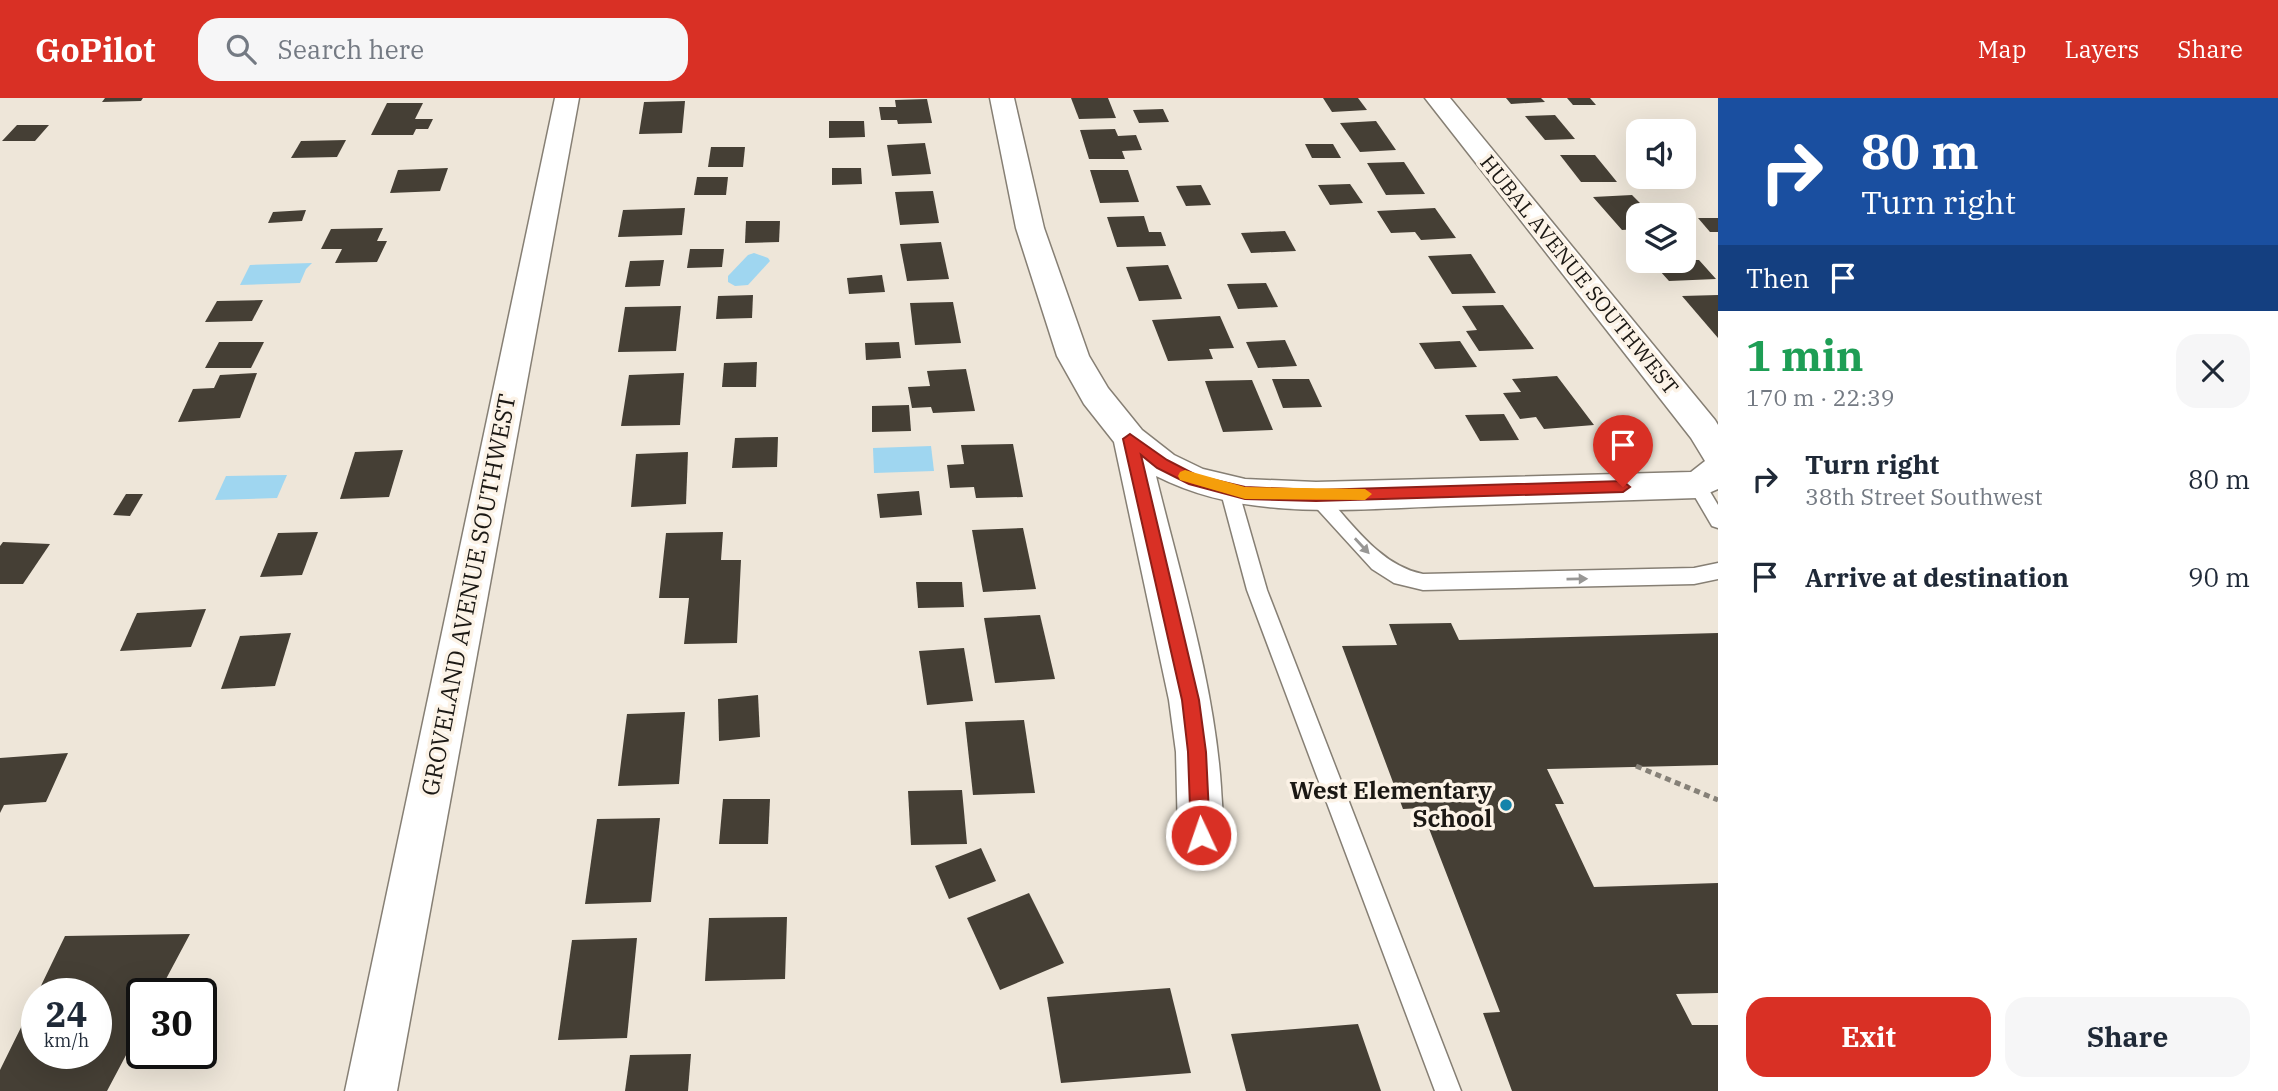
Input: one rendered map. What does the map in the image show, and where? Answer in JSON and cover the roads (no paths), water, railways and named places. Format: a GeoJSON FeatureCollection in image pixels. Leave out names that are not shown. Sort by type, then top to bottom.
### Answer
{"type":"FeatureCollection","features":[{"type":"Feature","properties":{"kind":"street","name":"GROVELAND AVENUE SOUTHWEST"},"geometry":{"type":"LineString","coordinates":[[371,1091],[567,98]]}},
{"type":"Feature","properties":{"kind":"street"},"geometry":{"type":"LineString","coordinates":[[1002,98],[1030,228],[1069,345],[1096,396],[1130,439],[1162,464],[1194,480],[1245,493],[1316,496],[1712,470]]}},
{"type":"Feature","properties":{"kind":"street","name":"HUBAL AVENUE SOUTHWEST"},"geometry":{"type":"LineString","coordinates":[[1437,98],[1703,429],[1712,470]]}},
{"type":"Feature","properties":{"kind":"street"},"geometry":{"type":"LineString","coordinates":[[1130,439],[1190,700],[1197,752],[1201,835]]}},
{"type":"Feature","properties":{"kind":"lane"},"geometry":{"type":"LineString","coordinates":[[1712,470],[1718,521]]}},
{"type":"Feature","properties":{"kind":"lane"},"geometry":{"type":"LineString","coordinates":[[1229,489],[1257,590],[1448,1091]]}},
{"type":"Feature","properties":{"kind":"lane"},"geometry":{"type":"LineString","coordinates":[[1316,496],[1379,564],[1401,578],[1423,582],[1694,576],[1718,571]]}},
{"type":"Feature","properties":{"kind":"water"},"geometry":{"type":"Polygon","coordinates":[[[754,253],[770,261],[748,285],[735,286],[728,282],[728,276],[748,255],[754,253]]]}},
{"type":"Feature","properties":{"kind":"water"},"geometry":{"type":"Polygon","coordinates":[[[312,263],[300,283],[240,285],[250,265],[312,263]]]}},
{"type":"Feature","properties":{"kind":"water"},"geometry":{"type":"Polygon","coordinates":[[[931,446],[934,471],[874,473],[873,448],[931,446]]]}},
{"type":"Feature","properties":{"kind":"water"},"geometry":{"type":"Polygon","coordinates":[[[287,475],[277,498],[215,500],[226,476],[287,475]]]}},
{"type":"Feature","properties":{"kind":"place","name":"West Elementary School"},"geometry":{"type":"Point","coordinates":[1506,805]}}]}
